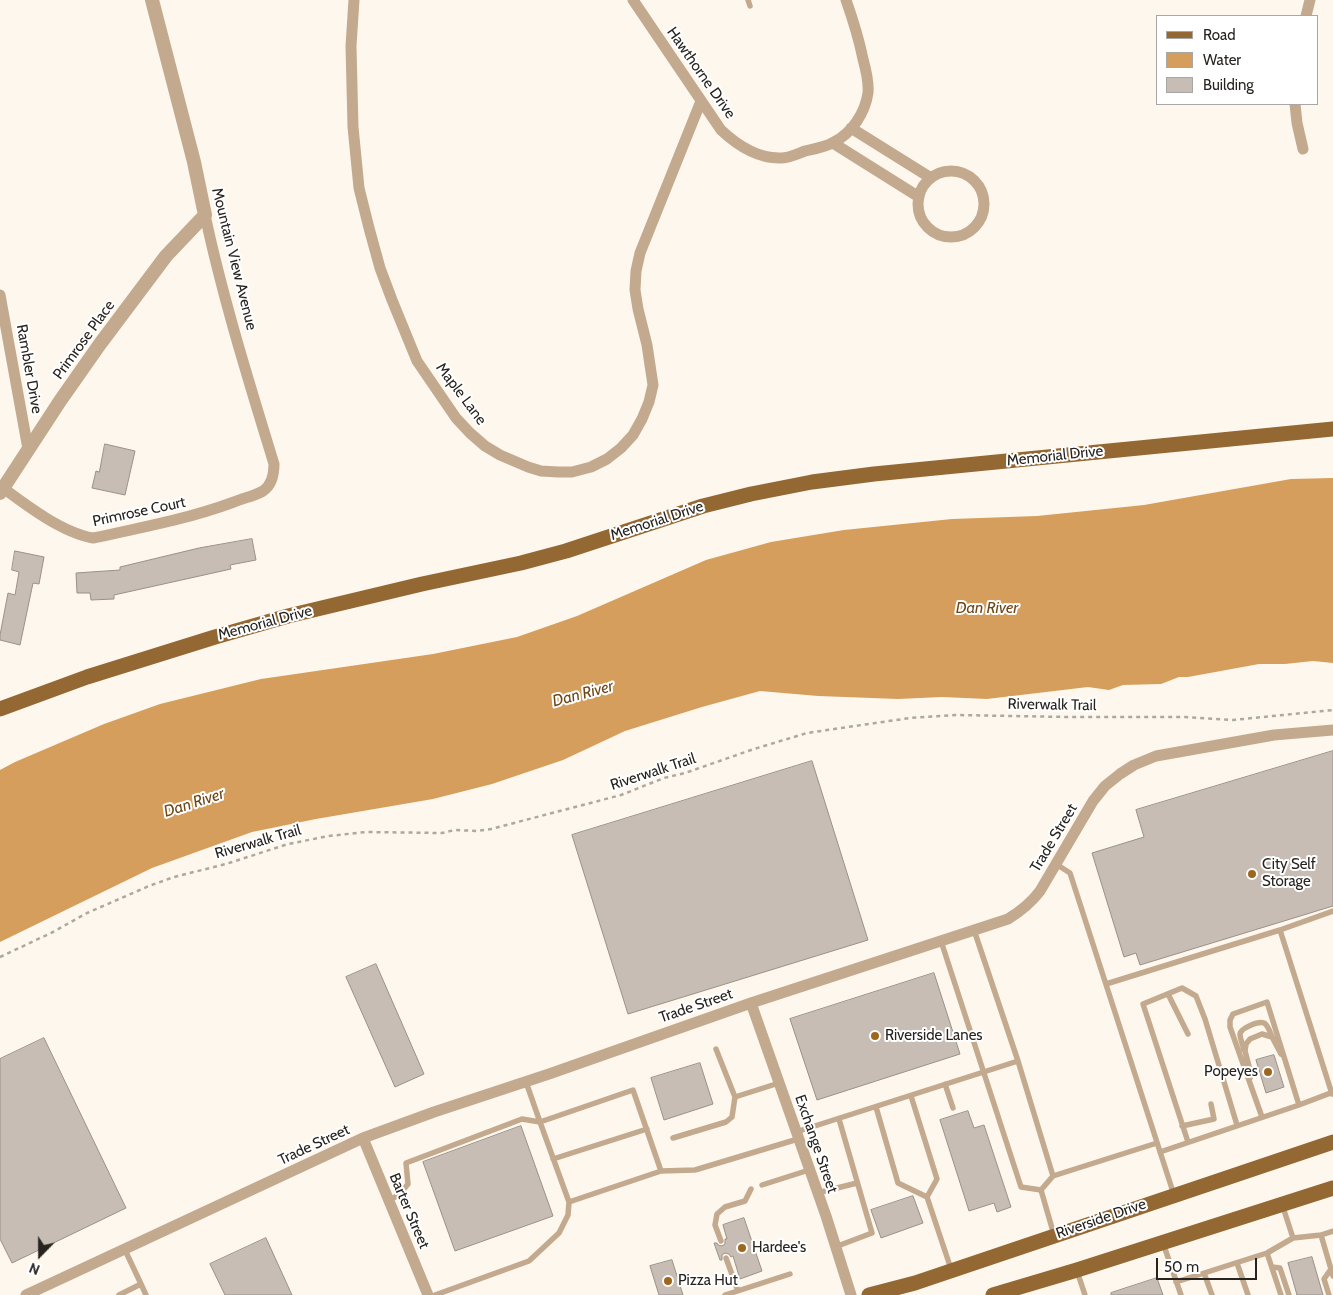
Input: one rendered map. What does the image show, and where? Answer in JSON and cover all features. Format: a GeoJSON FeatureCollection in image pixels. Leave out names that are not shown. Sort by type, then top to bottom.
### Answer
{"type":"FeatureCollection","features":[{"type":"Feature","properties":{"kind":"main road","name":"Memorial Drive"},"geometry":{"type":"LineString","coordinates":[[0,709],[87,677],[251,626],[422,584],[521,564],[703,506],[751,494],[812,482],[874,474],[1333,429]]}},
{"type":"Feature","properties":{"kind":"main road","name":"Riverside Drive"},"geometry":{"type":"LineString","coordinates":[[869,1295],[914,1283],[1333,1142]]}},
{"type":"Feature","properties":{"kind":"main road"},"geometry":{"type":"LineString","coordinates":[[993,1295],[1333,1188]]}},
{"type":"Feature","properties":{"kind":"street","name":"Mountain View Avenue"},"geometry":{"type":"LineString","coordinates":[[152,0],[194,162],[212,248],[274,464],[274,474],[264,491],[233,502]]}},
{"type":"Feature","properties":{"kind":"street","name":"Maple Lane"},"geometry":{"type":"LineString","coordinates":[[354,0],[351,46],[353,127],[359,188],[371,236],[392,300],[417,361],[456,418],[485,446],[500,455],[541,471],[572,472],[591,467],[607,459],[621,448],[633,434],[642,419],[653,385],[647,345],[635,290],[636,271],[640,253],[700,101]]}},
{"type":"Feature","properties":{"kind":"street","name":"Hawthorne Drive"},"geometry":{"type":"LineString","coordinates":[[633,0],[721,130],[748,150],[760,155],[780,159],[834,143],[852,128],[865,106],[868,78],[856,28],[846,0]]}},
{"type":"Feature","properties":{"kind":"street"},"geometry":{"type":"LineString","coordinates":[[1306,15],[1310,0]]}},
{"type":"Feature","properties":{"kind":"street"},"geometry":{"type":"LineString","coordinates":[[1295,105],[1303,149]]}},
{"type":"Feature","properties":{"kind":"street"},"geometry":{"type":"LineString","coordinates":[[852,128],[931,178]]}},
{"type":"Feature","properties":{"kind":"street"},"geometry":{"type":"LineString","coordinates":[[834,143],[919,197]]}},
{"type":"Feature","properties":{"kind":"street"},"geometry":{"type":"LineString","coordinates":[[951,171],[962,173],[979,186],[984,206],[982,217],[976,226],[967,233],[957,237],[946,237],[927,227],[921,218],[918,208],[921,190],[931,178],[940,173],[951,171]]}},
{"type":"Feature","properties":{"kind":"street","name":"Primrose Place"},"geometry":{"type":"LineString","coordinates":[[2,491],[77,376],[166,256],[205,215]]}},
{"type":"Feature","properties":{"kind":"street","name":"Rambler Drive"},"geometry":{"type":"LineString","coordinates":[[0,295],[28,449]]}},
{"type":"Feature","properties":{"kind":"street","name":"Primrose Court"},"geometry":{"type":"LineString","coordinates":[[2,491],[68,531],[93,538],[166,523],[214,510],[233,502]]}},
{"type":"Feature","properties":{"kind":"street","name":"Trade Street"},"geometry":{"type":"LineString","coordinates":[[26,1295],[363,1138],[751,1003],[1008,919],[1022,910],[1040,891],[1093,801],[1106,786],[1134,765],[1156,756],[1234,742],[1274,735],[1333,730]]}},
{"type":"Feature","properties":{"kind":"street","name":"Exchange Street"},"geometry":{"type":"LineString","coordinates":[[751,1003],[818,1193],[851,1295]]}},
{"type":"Feature","properties":{"kind":"street","name":"Barter Street"},"geometry":{"type":"LineString","coordinates":[[363,1138],[428,1295]]}},
{"type":"Feature","properties":{"kind":"lane"},"geometry":{"type":"LineString","coordinates":[[1056,864],[1070,873],[1174,1195]]}},
{"type":"Feature","properties":{"kind":"lane"},"geometry":{"type":"LineString","coordinates":[[1106,984],[1333,912]]}},
{"type":"Feature","properties":{"kind":"lane"},"geometry":{"type":"LineString","coordinates":[[974,930],[1054,1176]]}},
{"type":"Feature","properties":{"kind":"lane"},"geometry":{"type":"LineString","coordinates":[[1160,1152],[1333,1093],[1280,930]]}},
{"type":"Feature","properties":{"kind":"lane"},"geometry":{"type":"LineString","coordinates":[[941,941],[1021,1187],[1041,1190]]}},
{"type":"Feature","properties":{"kind":"lane"},"geometry":{"type":"LineString","coordinates":[[1188,1142],[1143,1004],[1182,988],[1196,996],[1205,1018],[1237,1125]]}},
{"type":"Feature","properties":{"kind":"lane"},"geometry":{"type":"LineString","coordinates":[[1168,994],[1188,1034]]}},
{"type":"Feature","properties":{"kind":"lane"},"geometry":{"type":"LineString","coordinates":[[1262,1117],[1230,1027],[1230,1020],[1233,1014],[1268,1002],[1299,1105]]}},
{"type":"Feature","properties":{"kind":"lane"},"geometry":{"type":"LineString","coordinates":[[1250,1086],[1249,1066],[1240,1036],[1244,1028],[1261,1022],[1265,1024],[1288,1066]]}},
{"type":"Feature","properties":{"kind":"lane"},"geometry":{"type":"LineString","coordinates":[[1244,1051],[1250,1039],[1262,1034],[1272,1037]]}},
{"type":"Feature","properties":{"kind":"lane"},"geometry":{"type":"LineString","coordinates":[[673,1138],[726,1122],[732,1117],[735,1097],[716,1049]]}},
{"type":"Feature","properties":{"kind":"lane"},"geometry":{"type":"LineString","coordinates":[[569,1202],[661,1171],[695,1170],[797,1135],[839,1118],[1018,1061]]}},
{"type":"Feature","properties":{"kind":"lane"},"geometry":{"type":"LineString","coordinates":[[435,1295],[529,1261],[559,1233],[568,1215],[569,1202],[526,1082]]}},
{"type":"Feature","properties":{"kind":"lane"},"geometry":{"type":"LineString","coordinates":[[735,1097],[779,1083]]}},
{"type":"Feature","properties":{"kind":"lane"},"geometry":{"type":"LineString","coordinates":[[945,1084],[953,1108]]}},
{"type":"Feature","properties":{"kind":"lane"},"geometry":{"type":"LineString","coordinates":[[389,1200],[399,1195],[408,1184],[406,1164],[522,1119],[540,1122],[633,1090],[661,1171]]}},
{"type":"Feature","properties":{"kind":"lane"},"geometry":{"type":"LineString","coordinates":[[911,1096],[937,1179],[927,1197]]}},
{"type":"Feature","properties":{"kind":"lane"},"geometry":{"type":"LineString","coordinates":[[1182,1126],[1214,1118],[1211,1104]]}},
{"type":"Feature","properties":{"kind":"lane"},"geometry":{"type":"LineString","coordinates":[[876,1107],[898,1183],[927,1197],[952,1270]]}},
{"type":"Feature","properties":{"kind":"lane"},"geometry":{"type":"LineString","coordinates":[[835,1247],[872,1233],[839,1118]]}},
{"type":"Feature","properties":{"kind":"lane"},"geometry":{"type":"LineString","coordinates":[[553,1159],[647,1129]]}},
{"type":"Feature","properties":{"kind":"lane"},"geometry":{"type":"LineString","coordinates":[[1041,1190],[1054,1176],[1157,1143]]}},
{"type":"Feature","properties":{"kind":"lane"},"geometry":{"type":"LineString","coordinates":[[762,1186],[809,1170]]}},
{"type":"Feature","properties":{"kind":"lane"},"geometry":{"type":"LineString","coordinates":[[818,1193],[857,1183]]}},
{"type":"Feature","properties":{"kind":"lane"},"geometry":{"type":"LineString","coordinates":[[721,1241],[715,1225],[717,1214],[725,1208],[745,1201],[751,1189]]}},
{"type":"Feature","properties":{"kind":"lane"},"geometry":{"type":"LineString","coordinates":[[1041,1190],[1054,1236]]}},
{"type":"Feature","properties":{"kind":"lane"},"geometry":{"type":"LineString","coordinates":[[1282,1204],[1293,1238]]}},
{"type":"Feature","properties":{"kind":"lane"},"geometry":{"type":"LineString","coordinates":[[1176,1282],[1267,1253],[1293,1238],[1321,1235],[1333,1231]]}},
{"type":"Feature","properties":{"kind":"lane"},"geometry":{"type":"LineString","coordinates":[[1321,1235],[1333,1276]]}},
{"type":"Feature","properties":{"kind":"lane"},"geometry":{"type":"LineString","coordinates":[[1163,1242],[1181,1295]]}},
{"type":"Feature","properties":{"kind":"lane"},"geometry":{"type":"LineString","coordinates":[[125,1250],[146,1295]]}},
{"type":"Feature","properties":{"kind":"lane"},"geometry":{"type":"LineString","coordinates":[[1267,1253],[1281,1295]]}},
{"type":"Feature","properties":{"kind":"lane"},"geometry":{"type":"LineString","coordinates":[[726,1258],[738,1291]]}},
{"type":"Feature","properties":{"kind":"lane"},"geometry":{"type":"LineString","coordinates":[[1237,1263],[1248,1295]]}},
{"type":"Feature","properties":{"kind":"lane"},"geometry":{"type":"LineString","coordinates":[[1272,1267],[1280,1268],[1289,1295]]}},
{"type":"Feature","properties":{"kind":"lane"},"geometry":{"type":"LineString","coordinates":[[1329,1295],[1324,1279],[1331,1269]]}},
{"type":"Feature","properties":{"kind":"lane"},"geometry":{"type":"LineString","coordinates":[[1077,1270],[1085,1295]]}},
{"type":"Feature","properties":{"kind":"lane"},"geometry":{"type":"LineString","coordinates":[[1204,1273],[1212,1295]]}},
{"type":"Feature","properties":{"kind":"lane"},"geometry":{"type":"LineString","coordinates":[[725,1295],[790,1274]]}},
{"type":"Feature","properties":{"kind":"lane"},"geometry":{"type":"LineString","coordinates":[[119,1295],[141,1284]]}},
{"type":"Feature","properties":{"kind":"path","name":"Riverwalk Trail"},"geometry":{"type":"LineString","coordinates":[[0,957],[53,932],[87,913],[149,886],[288,844],[366,832],[442,833],[455,830],[491,830],[620,795],[664,778],[685,773],[807,733],[910,718],[955,715],[1185,717],[1233,720],[1333,710]]}},
{"type":"Feature","properties":{"kind":"water","name":"Dan River"},"geometry":{"type":"Polygon","coordinates":[[[1333,478],[1333,663],[1313,661],[1259,664],[1179,677],[1161,684],[1123,685],[1109,690],[1088,687],[987,699],[942,697],[898,699],[818,696],[760,691],[625,731],[563,760],[492,784],[433,799],[252,832],[152,868],[0,942],[0,770],[104,724],[160,704],[261,679],[433,654],[517,637],[577,616],[706,560],[771,542],[844,530],[952,519],[1037,516],[1144,505],[1291,479],[1333,478]]]}},
{"type":"Feature","properties":{"kind":"building"},"geometry":{"type":"Polygon","coordinates":[[[105,444],[135,451],[125,495],[92,488],[96,471],[99,472],[105,444]]]}},
{"type":"Feature","properties":{"kind":"building"},"geometry":{"type":"Polygon","coordinates":[[[252,539],[256,560],[230,565],[231,569],[114,595],[114,599],[91,600],[90,593],[77,593],[76,573],[120,570],[120,567],[199,548],[252,539]]]}},
{"type":"Feature","properties":{"kind":"building"},"geometry":{"type":"Polygon","coordinates":[[[15,551],[44,557],[39,584],[33,583],[20,645],[0,640],[8,593],[15,595],[19,572],[12,570],[15,551]]]}},
{"type":"Feature","properties":{"kind":"building"},"geometry":{"type":"Polygon","coordinates":[[[1333,751],[1333,906],[1140,965],[1136,953],[1124,957],[1092,853],[1144,837],[1136,810],[1333,751]]]}},
{"type":"Feature","properties":{"kind":"building"},"geometry":{"type":"Polygon","coordinates":[[[812,761],[868,940],[628,1014],[572,835],[812,761]]]}},
{"type":"Feature","properties":{"kind":"building"},"geometry":{"type":"Polygon","coordinates":[[[376,964],[424,1074],[395,1087],[346,977],[376,964]]]}},
{"type":"Feature","properties":{"kind":"building","name":"Riverside Lanes"},"geometry":{"type":"Polygon","coordinates":[[[934,973],[960,1054],[817,1100],[790,1019],[934,973]]]}},
{"type":"Feature","properties":{"kind":"building"},"geometry":{"type":"Polygon","coordinates":[[[44,1038],[126,1208],[12,1263],[0,1239],[0,1059],[44,1038]]]}},
{"type":"Feature","properties":{"kind":"building"},"geometry":{"type":"Polygon","coordinates":[[[1274,1055],[1284,1087],[1266,1093],[1256,1060],[1274,1055]]]}},
{"type":"Feature","properties":{"kind":"building"},"geometry":{"type":"Polygon","coordinates":[[[700,1063],[713,1104],[664,1120],[651,1078],[700,1063]]]}},
{"type":"Feature","properties":{"kind":"building"},"geometry":{"type":"Polygon","coordinates":[[[968,1111],[974,1128],[984,1125],[1011,1207],[997,1212],[994,1203],[969,1211],[940,1120],[968,1111]]]}},
{"type":"Feature","properties":{"kind":"building"},"geometry":{"type":"Polygon","coordinates":[[[521,1126],[553,1216],[455,1251],[423,1162],[521,1126]]]}},
{"type":"Feature","properties":{"kind":"building"},"geometry":{"type":"Polygon","coordinates":[[[913,1196],[923,1223],[881,1238],[871,1210],[913,1196]]]}},
{"type":"Feature","properties":{"kind":"building"},"geometry":{"type":"Polygon","coordinates":[[[744,1218],[762,1271],[740,1279],[733,1256],[731,1257],[725,1253],[722,1255],[722,1260],[720,1260],[714,1243],[722,1246],[725,1244],[725,1239],[727,1239],[723,1225],[744,1218]]]}},
{"type":"Feature","properties":{"kind":"building"},"geometry":{"type":"Polygon","coordinates":[[[266,1238],[292,1295],[225,1295],[210,1264],[266,1238]]]}},
{"type":"Feature","properties":{"kind":"building"},"geometry":{"type":"Polygon","coordinates":[[[1312,1257],[1323,1295],[1297,1295],[1288,1263],[1312,1257]]]}},
{"type":"Feature","properties":{"kind":"building"},"geometry":{"type":"Polygon","coordinates":[[[672,1260],[683,1295],[659,1295],[650,1266],[672,1260]]]}},
{"type":"Feature","properties":{"kind":"building"},"geometry":{"type":"Polygon","coordinates":[[[1157,1278],[1163,1295],[1111,1295],[1111,1293],[1157,1278]]]}},
{"type":"Feature","properties":{"kind":"place","name":"City Self Storage"},"geometry":{"type":"Point","coordinates":[1252,874]}},
{"type":"Feature","properties":{"kind":"place","name":"Riverside Lanes"},"geometry":{"type":"Point","coordinates":[875,1036]}},
{"type":"Feature","properties":{"kind":"place","name":"Popeyes"},"geometry":{"type":"Point","coordinates":[1268,1072]}},
{"type":"Feature","properties":{"kind":"place","name":"Hardee's"},"geometry":{"type":"Point","coordinates":[742,1248]}},
{"type":"Feature","properties":{"kind":"place","name":"Pizza Hut"},"geometry":{"type":"Point","coordinates":[668,1281]}}]}
